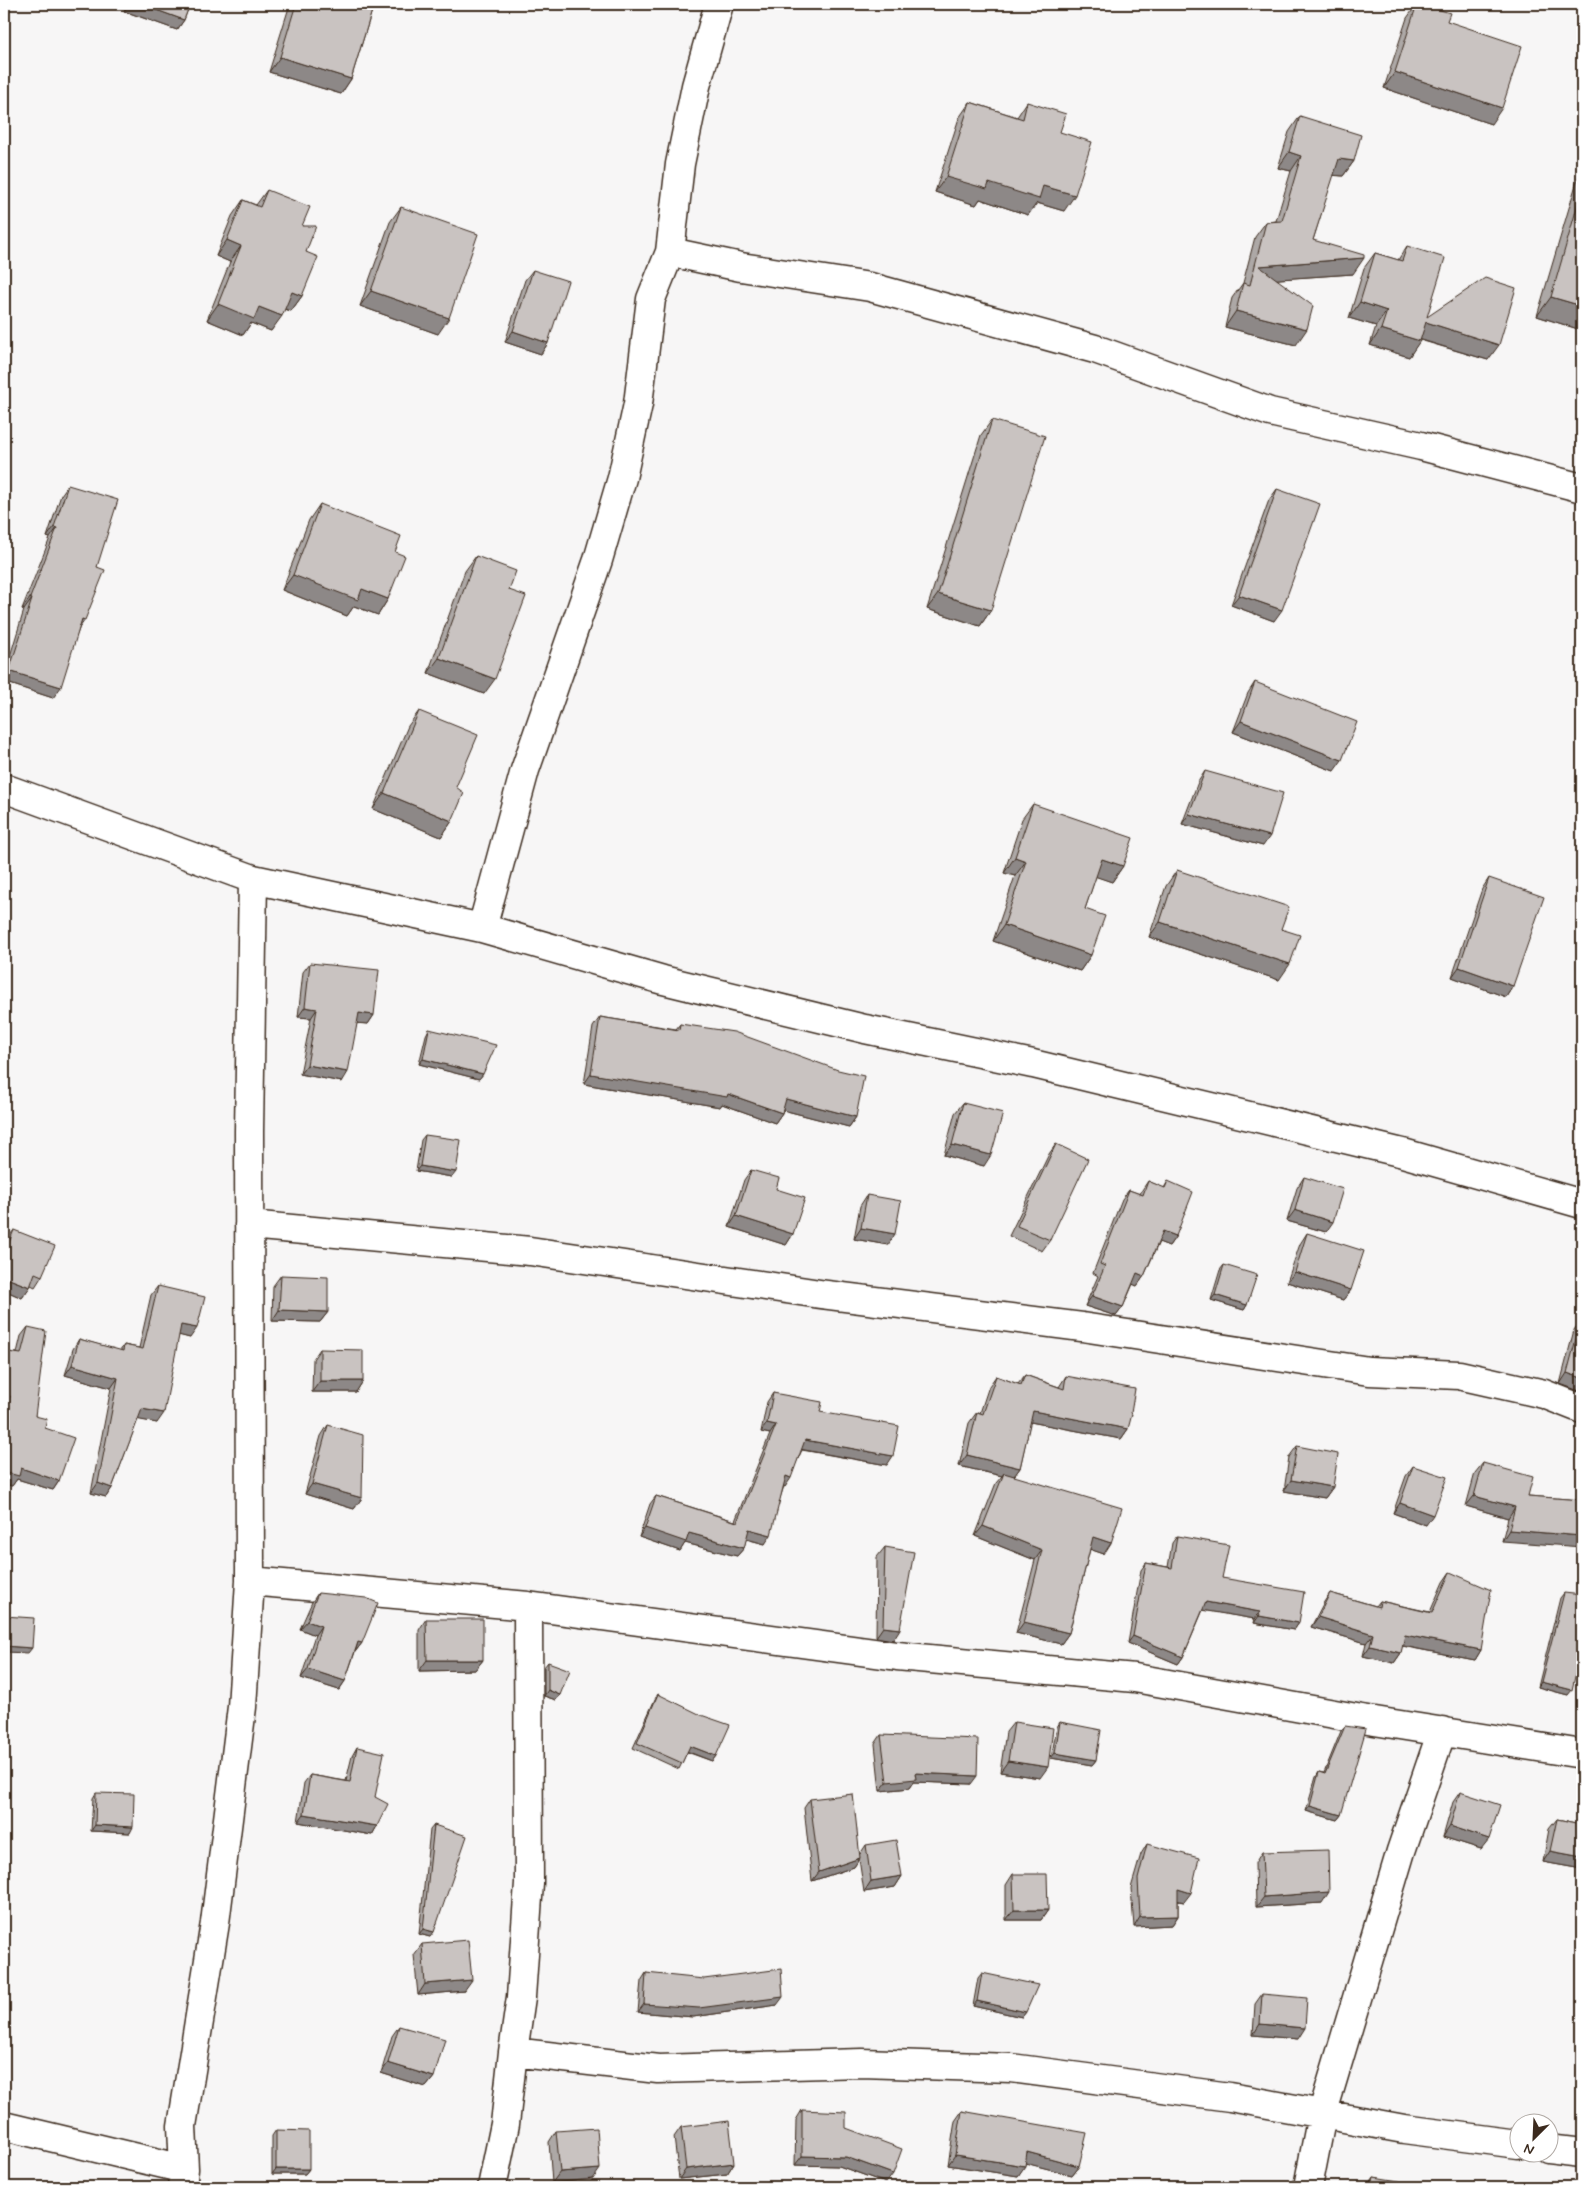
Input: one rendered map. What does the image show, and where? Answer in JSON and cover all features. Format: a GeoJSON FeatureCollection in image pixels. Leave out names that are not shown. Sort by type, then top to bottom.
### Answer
{"type":"FeatureCollection","features":[{"type":"Feature","properties":{"kind":"street"},"geometry":{"type":"LineString","coordinates":[[482,928],[525,770],[598,560],[622,478],[638,404],[651,299],[670,252],[680,164],[696,86],[720,4]]}},
{"type":"Feature","properties":{"kind":"street"},"geometry":{"type":"LineString","coordinates":[[670,252],[741,267],[870,287],[1096,349],[1270,412],[1421,446],[1582,488]]}},
{"type":"Feature","properties":{"kind":"street"},"geometry":{"type":"LineString","coordinates":[[4,788],[252,879],[482,928],[663,980],[807,1015],[1033,1064],[1404,1153],[1582,1204]]}},
{"type":"Feature","properties":{"kind":"street"},"geometry":{"type":"LineString","coordinates":[[4,2126],[184,2178],[182,2126],[215,1923],[240,1726],[250,1581],[249,1225],[252,879]]}},
{"type":"Feature","properties":{"kind":"street"},"geometry":{"type":"LineString","coordinates":[[249,1225],[530,1251],[820,1294],[1082,1327],[1369,1371],[1459,1375],[1544,1394],[1582,1409]]}},
{"type":"Feature","properties":{"kind":"street"},"geometry":{"type":"LineString","coordinates":[[250,1581],[528,1606],[897,1656],[1134,1678],[1442,1732],[1582,1754]]}},
{"type":"Feature","properties":{"kind":"street"},"geometry":{"type":"LineString","coordinates":[[492,2187],[505,2124],[512,2052],[521,1997],[529,1883],[528,1606]]}},
{"type":"Feature","properties":{"kind":"street"},"geometry":{"type":"LineString","coordinates":[[1308,2187],[1322,2115],[1401,1851],[1442,1732]]}},
{"type":"Feature","properties":{"kind":"street"},"geometry":{"type":"LineString","coordinates":[[512,2052],[658,2069],[862,2063],[1011,2068],[1230,2097],[1404,2129],[1508,2143]]}},
{"type":"Feature","properties":{"kind":"street"},"geometry":{"type":"LineString","coordinates":[[1558,2149],[1582,2153]]}},
{"type":"Feature","properties":{"kind":"building"},"geometry":{"type":"Polygon","coordinates":[[[140,4],[190,4],[184,20],[140,4]]]}},
{"type":"Feature","properties":{"kind":"building"},"geometry":{"type":"Polygon","coordinates":[[[296,4],[374,4],[351,79],[280,57],[296,4]]]}},
{"type":"Feature","properties":{"kind":"building"},"geometry":{"type":"Polygon","coordinates":[[[1417,4],[1450,13],[1447,21],[1522,46],[1502,108],[1395,72],[1417,4]]]}},
{"type":"Feature","properties":{"kind":"building"},"geometry":{"type":"Polygon","coordinates":[[[970,102],[1023,119],[1027,102],[1066,114],[1060,132],[1092,142],[1075,195],[1043,186],[1039,199],[989,183],[987,189],[946,177],[970,102]]]}},
{"type":"Feature","properties":{"kind":"building"},"geometry":{"type":"Polygon","coordinates":[[[1300,116],[1361,135],[1354,161],[1339,159],[1313,240],[1364,255],[1364,258],[1259,266],[1313,306],[1307,329],[1236,311],[1243,283],[1250,285],[1266,222],[1282,221],[1301,156],[1289,152],[1300,116]]]}},
{"type":"Feature","properties":{"kind":"building"},"geometry":{"type":"Polygon","coordinates":[[[267,190],[310,207],[302,226],[316,226],[306,252],[318,257],[302,296],[292,292],[282,316],[259,307],[254,319],[218,304],[241,246],[227,240],[243,200],[260,207],[267,190]]]}},
{"type":"Feature","properties":{"kind":"building"},"geometry":{"type":"Polygon","coordinates":[[[1582,190],[1582,306],[1551,297],[1582,190]]]}},
{"type":"Feature","properties":{"kind":"building"},"geometry":{"type":"Polygon","coordinates":[[[401,207],[478,234],[449,318],[371,291],[401,207]]]}},
{"type":"Feature","properties":{"kind":"building"},"geometry":{"type":"Polygon","coordinates":[[[1407,246],[1445,258],[1427,317],[1485,278],[1516,288],[1499,345],[1426,322],[1420,341],[1381,329],[1387,311],[1360,302],[1375,253],[1402,261],[1407,246]]]}},
{"type":"Feature","properties":{"kind":"building"},"geometry":{"type":"Polygon","coordinates":[[[533,270],[568,281],[548,343],[513,331],[533,270]]]}},
{"type":"Feature","properties":{"kind":"building"},"geometry":{"type":"Polygon","coordinates":[[[992,420],[1045,436],[991,610],[938,594],[992,420]]]}},
{"type":"Feature","properties":{"kind":"building"},"geometry":{"type":"Polygon","coordinates":[[[68,485],[118,500],[97,567],[105,570],[85,620],[82,619],[61,687],[9,671],[32,599],[30,598],[57,528],[54,527],[68,485]]]}},
{"type":"Feature","properties":{"kind":"building"},"geometry":{"type":"Polygon","coordinates":[[[1277,489],[1320,504],[1282,610],[1239,595],[1277,489]]]}},
{"type":"Feature","properties":{"kind":"building"},"geometry":{"type":"Polygon","coordinates":[[[320,504],[401,536],[395,552],[405,556],[388,599],[362,589],[358,600],[293,575],[320,504]]]}},
{"type":"Feature","properties":{"kind":"building"},"geometry":{"type":"Polygon","coordinates":[[[476,556],[516,571],[509,590],[526,596],[495,679],[439,658],[476,556]]]}},
{"type":"Feature","properties":{"kind":"building"},"geometry":{"type":"Polygon","coordinates":[[[1255,682],[1357,722],[1342,760],[1241,721],[1255,682]]]}},
{"type":"Feature","properties":{"kind":"building"},"geometry":{"type":"Polygon","coordinates":[[[419,711],[478,735],[456,787],[464,793],[452,821],[384,793],[419,711]]]}},
{"type":"Feature","properties":{"kind":"building"},"geometry":{"type":"Polygon","coordinates":[[[1205,771],[1283,793],[1270,836],[1189,814],[1205,771]]]}},
{"type":"Feature","properties":{"kind":"building"},"geometry":{"type":"Polygon","coordinates":[[[1033,804],[1133,838],[1123,866],[1102,859],[1085,909],[1105,916],[1091,955],[1004,925],[1026,861],[1015,857],[1033,804]]]}},
{"type":"Feature","properties":{"kind":"building"},"geometry":{"type":"Polygon","coordinates":[[[1177,870],[1289,907],[1281,929],[1300,935],[1290,964],[1160,922],[1177,870]]]}},
{"type":"Feature","properties":{"kind":"building"},"geometry":{"type":"Polygon","coordinates":[[[1489,878],[1544,897],[1513,986],[1459,967],[1489,878]]]}},
{"type":"Feature","properties":{"kind":"building"},"geometry":{"type":"Polygon","coordinates":[[[310,963],[379,970],[374,1015],[359,1013],[348,1072],[307,1065],[317,1009],[305,1007],[310,963]]]}},
{"type":"Feature","properties":{"kind":"building"},"geometry":{"type":"Polygon","coordinates":[[[600,1017],[679,1030],[680,1024],[734,1032],[838,1070],[864,1076],[856,1117],[786,1099],[782,1113],[728,1094],[727,1097],[591,1074],[600,1017]]]}},
{"type":"Feature","properties":{"kind":"building"},"geometry":{"type":"Polygon","coordinates":[[[429,1029],[496,1045],[483,1074],[423,1059],[429,1029]]]}},
{"type":"Feature","properties":{"kind":"building"},"geometry":{"type":"Polygon","coordinates":[[[963,1103],[1003,1113],[991,1155],[952,1145],[963,1103]]]}},
{"type":"Feature","properties":{"kind":"building"},"geometry":{"type":"Polygon","coordinates":[[[425,1135],[461,1140],[456,1172],[420,1166],[425,1135]]]}},
{"type":"Feature","properties":{"kind":"building"},"geometry":{"type":"Polygon","coordinates":[[[1056,1144],[1088,1159],[1050,1240],[1017,1226],[1056,1144]]]}},
{"type":"Feature","properties":{"kind":"building"},"geometry":{"type":"Polygon","coordinates":[[[751,1170],[779,1178],[776,1189],[805,1198],[793,1234],[736,1216],[751,1170]]]}},
{"type":"Feature","properties":{"kind":"building"},"geometry":{"type":"Polygon","coordinates":[[[1304,1177],[1343,1189],[1333,1222],[1295,1210],[1304,1177]]]}},
{"type":"Feature","properties":{"kind":"building"},"geometry":{"type":"Polygon","coordinates":[[[1148,1181],[1165,1188],[1168,1181],[1193,1192],[1176,1236],[1163,1231],[1144,1276],[1137,1273],[1123,1307],[1092,1296],[1105,1266],[1100,1264],[1129,1190],[1143,1195],[1148,1181]]]}},
{"type":"Feature","properties":{"kind":"building"},"geometry":{"type":"Polygon","coordinates":[[[867,1195],[901,1201],[895,1234],[861,1228],[867,1195]]]}},
{"type":"Feature","properties":{"kind":"building"},"geometry":{"type":"Polygon","coordinates":[[[14,1230],[55,1246],[42,1276],[35,1273],[30,1287],[4,1277],[4,1255],[14,1230]]]}},
{"type":"Feature","properties":{"kind":"building"},"geometry":{"type":"Polygon","coordinates":[[[1307,1233],[1364,1251],[1351,1290],[1295,1272],[1307,1233]]]}},
{"type":"Feature","properties":{"kind":"building"},"geometry":{"type":"Polygon","coordinates":[[[1224,1265],[1257,1275],[1247,1305],[1215,1295],[1224,1265]]]}},
{"type":"Feature","properties":{"kind":"building"},"geometry":{"type":"Polygon","coordinates":[[[281,1275],[328,1277],[328,1312],[279,1310],[281,1275]]]}},
{"type":"Feature","properties":{"kind":"building"},"geometry":{"type":"Polygon","coordinates":[[[158,1286],[205,1297],[197,1328],[181,1325],[164,1413],[142,1409],[112,1488],[98,1483],[118,1378],[72,1365],[79,1339],[123,1351],[124,1345],[143,1349],[158,1286]]]}},
{"type":"Feature","properties":{"kind":"building"},"geometry":{"type":"Polygon","coordinates":[[[1582,1320],[1582,1378],[1567,1373],[1582,1320]]]}},
{"type":"Feature","properties":{"kind":"building"},"geometry":{"type":"Polygon","coordinates":[[[28,1327],[46,1331],[35,1416],[47,1419],[45,1428],[74,1438],[59,1481],[21,1468],[19,1476],[4,1472],[4,1422],[10,1396],[4,1395],[8,1352],[21,1354],[28,1327]]]}},
{"type":"Feature","properties":{"kind":"building"},"geometry":{"type":"Polygon","coordinates":[[[320,1349],[363,1350],[363,1381],[320,1381],[320,1349]]]}},
{"type":"Feature","properties":{"kind":"building"},"geometry":{"type":"Polygon","coordinates":[[[1025,1375],[1064,1389],[1066,1376],[1135,1389],[1128,1429],[1033,1411],[1020,1468],[967,1455],[977,1412],[983,1414],[996,1376],[1021,1385],[1025,1375]]]}},
{"type":"Feature","properties":{"kind":"building"},"geometry":{"type":"Polygon","coordinates":[[[773,1393],[822,1402],[820,1412],[899,1426],[893,1456],[805,1440],[791,1478],[786,1476],[771,1535],[749,1529],[744,1548],[689,1533],[686,1542],[645,1528],[656,1496],[737,1522],[776,1425],[767,1423],[773,1393]]]}},
{"type":"Feature","properties":{"kind":"building"},"geometry":{"type":"Polygon","coordinates":[[[328,1425],[363,1435],[362,1498],[312,1484],[328,1425]]]}},
{"type":"Feature","properties":{"kind":"building"},"geometry":{"type":"Polygon","coordinates":[[[1297,1446],[1338,1454],[1333,1487],[1291,1480],[1297,1446]]]}},
{"type":"Feature","properties":{"kind":"building"},"geometry":{"type":"Polygon","coordinates":[[[1483,1463],[1533,1477],[1528,1496],[1582,1500],[1582,1536],[1509,1530],[1515,1507],[1474,1496],[1483,1463]]]}},
{"type":"Feature","properties":{"kind":"building"},"geometry":{"type":"Polygon","coordinates":[[[1413,1466],[1447,1477],[1433,1515],[1400,1503],[1413,1466]]]}},
{"type":"Feature","properties":{"kind":"building"},"geometry":{"type":"Polygon","coordinates":[[[1004,1473],[1122,1508],[1111,1543],[1093,1537],[1069,1633],[1024,1622],[1042,1550],[983,1526],[1004,1473]]]}},
{"type":"Feature","properties":{"kind":"building"},"geometry":{"type":"Polygon","coordinates":[[[1177,1536],[1229,1545],[1222,1578],[1304,1592],[1299,1623],[1259,1616],[1260,1612],[1206,1602],[1183,1657],[1133,1636],[1146,1563],[1172,1568],[1177,1536]]]}},
{"type":"Feature","properties":{"kind":"building"},"geometry":{"type":"Polygon","coordinates":[[[885,1547],[914,1552],[900,1629],[883,1627],[885,1547]]]}},
{"type":"Feature","properties":{"kind":"building"},"geometry":{"type":"Polygon","coordinates":[[[1450,1572],[1491,1590],[1481,1650],[1405,1635],[1401,1653],[1370,1646],[1373,1634],[1318,1617],[1330,1593],[1379,1607],[1380,1601],[1432,1613],[1450,1572]]]}},
{"type":"Feature","properties":{"kind":"building"},"geometry":{"type":"Polygon","coordinates":[[[318,1593],[366,1598],[378,1603],[362,1643],[358,1642],[345,1681],[308,1669],[321,1626],[307,1621],[318,1593]]]}},
{"type":"Feature","properties":{"kind":"building"},"geometry":{"type":"Polygon","coordinates":[[[1564,1593],[1582,1595],[1582,1645],[1572,1690],[1541,1682],[1564,1593]]]}},
{"type":"Feature","properties":{"kind":"building"},"geometry":{"type":"Polygon","coordinates":[[[4,1616],[34,1618],[32,1648],[4,1646],[4,1616]]]}},
{"type":"Feature","properties":{"kind":"building"},"geometry":{"type":"Polygon","coordinates":[[[426,1619],[483,1619],[483,1660],[427,1660],[426,1619]]]}},
{"type":"Feature","properties":{"kind":"building"},"geometry":{"type":"Polygon","coordinates":[[[548,1662],[570,1670],[560,1695],[548,1690],[548,1662]]]}},
{"type":"Feature","properties":{"kind":"building"},"geometry":{"type":"Polygon","coordinates":[[[658,1694],[701,1715],[730,1725],[716,1756],[690,1746],[682,1763],[637,1743],[658,1694]]]}},
{"type":"Feature","properties":{"kind":"building"},"geometry":{"type":"Polygon","coordinates":[[[1014,1722],[1053,1728],[1048,1767],[1008,1761],[1014,1722]]]}},
{"type":"Feature","properties":{"kind":"building"},"geometry":{"type":"Polygon","coordinates":[[[1060,1722],[1101,1730],[1096,1760],[1055,1753],[1060,1722]]]}},
{"type":"Feature","properties":{"kind":"building"},"geometry":{"type":"Polygon","coordinates":[[[1345,1726],[1366,1729],[1341,1815],[1310,1806],[1319,1772],[1325,1774],[1345,1726]]]}},
{"type":"Feature","properties":{"kind":"building"},"geometry":{"type":"Polygon","coordinates":[[[881,1735],[978,1739],[977,1776],[915,1773],[916,1779],[887,1782],[881,1735]]]}},
{"type":"Feature","properties":{"kind":"building"},"geometry":{"type":"Polygon","coordinates":[[[357,1747],[384,1753],[375,1797],[388,1804],[377,1826],[304,1814],[310,1775],[350,1782],[357,1747]]]}},
{"type":"Feature","properties":{"kind":"building"},"geometry":{"type":"Polygon","coordinates":[[[1460,1792],[1500,1805],[1489,1839],[1450,1826],[1460,1792]]]}},
{"type":"Feature","properties":{"kind":"building"},"geometry":{"type":"Polygon","coordinates":[[[96,1793],[134,1794],[133,1827],[95,1825],[96,1793]]]}},
{"type":"Feature","properties":{"kind":"building"},"geometry":{"type":"Polygon","coordinates":[[[853,1794],[860,1858],[819,1872],[810,1799],[853,1794]]]}},
{"type":"Feature","properties":{"kind":"building"},"geometry":{"type":"Polygon","coordinates":[[[1557,1819],[1582,1824],[1582,1857],[1550,1851],[1557,1819]]]}},
{"type":"Feature","properties":{"kind":"building"},"geometry":{"type":"Polygon","coordinates":[[[434,1825],[467,1836],[434,1932],[423,1929],[434,1825]]]}},
{"type":"Feature","properties":{"kind":"building"},"geometry":{"type":"Polygon","coordinates":[[[896,1840],[902,1876],[871,1881],[866,1845],[896,1840]]]}},
{"type":"Feature","properties":{"kind":"building"},"geometry":{"type":"Polygon","coordinates":[[[1147,1844],[1199,1858],[1191,1893],[1178,1889],[1178,1916],[1140,1917],[1138,1879],[1147,1844]]]}},
{"type":"Feature","properties":{"kind":"building"},"geometry":{"type":"Polygon","coordinates":[[[1328,1850],[1329,1892],[1264,1897],[1262,1852],[1328,1850]]]}},
{"type":"Feature","properties":{"kind":"building"},"geometry":{"type":"Polygon","coordinates":[[[1013,1874],[1047,1874],[1048,1910],[1014,1910],[1013,1874]]]}},
{"type":"Feature","properties":{"kind":"building"},"geometry":{"type":"Polygon","coordinates":[[[468,1940],[472,1980],[425,1984],[422,1944],[468,1940]]]}},
{"type":"Feature","properties":{"kind":"building"},"geometry":{"type":"Polygon","coordinates":[[[781,1969],[783,1997],[699,2008],[644,2004],[646,1973],[704,1979],[781,1969]]]}},
{"type":"Feature","properties":{"kind":"building"},"geometry":{"type":"Polygon","coordinates":[[[982,1973],[1038,1985],[1026,2012],[977,2001],[982,1973]]]}},
{"type":"Feature","properties":{"kind":"building"},"geometry":{"type":"Polygon","coordinates":[[[1262,1994],[1307,1998],[1305,2028],[1260,2024],[1262,1994]]]}},
{"type":"Feature","properties":{"kind":"building"},"geometry":{"type":"Polygon","coordinates":[[[399,2026],[445,2039],[434,2077],[388,2063],[399,2026]]]}},
{"type":"Feature","properties":{"kind":"building"},"geometry":{"type":"Polygon","coordinates":[[[802,2110],[846,2112],[846,2128],[902,2149],[893,2174],[846,2157],[802,2156],[802,2110]]]}},
{"type":"Feature","properties":{"kind":"building"},"geometry":{"type":"Polygon","coordinates":[[[962,2111],[1087,2133],[1079,2166],[1027,2152],[1025,2166],[955,2155],[962,2111]]]}},
{"type":"Feature","properties":{"kind":"building"},"geometry":{"type":"Polygon","coordinates":[[[729,2121],[734,2163],[686,2169],[681,2127],[729,2121]]]}},
{"type":"Feature","properties":{"kind":"building"},"geometry":{"type":"Polygon","coordinates":[[[597,2128],[600,2169],[560,2172],[556,2131],[597,2128]]]}},
{"type":"Feature","properties":{"kind":"building"},"geometry":{"type":"Polygon","coordinates":[[[276,2130],[309,2131],[309,2169],[276,2169],[276,2130]]]}},
{"type":"Feature","properties":{"kind":"building"},"geometry":{"type":"Polygon","coordinates":[[[1374,2177],[1399,2181],[1416,2187],[1371,2187],[1374,2177]]]}},
{"type":"Feature","properties":{"kind":"building"},"geometry":{"type":"Polygon","coordinates":[[[1082,2182],[1103,2187],[1081,2187],[1082,2182]]]}}]}
